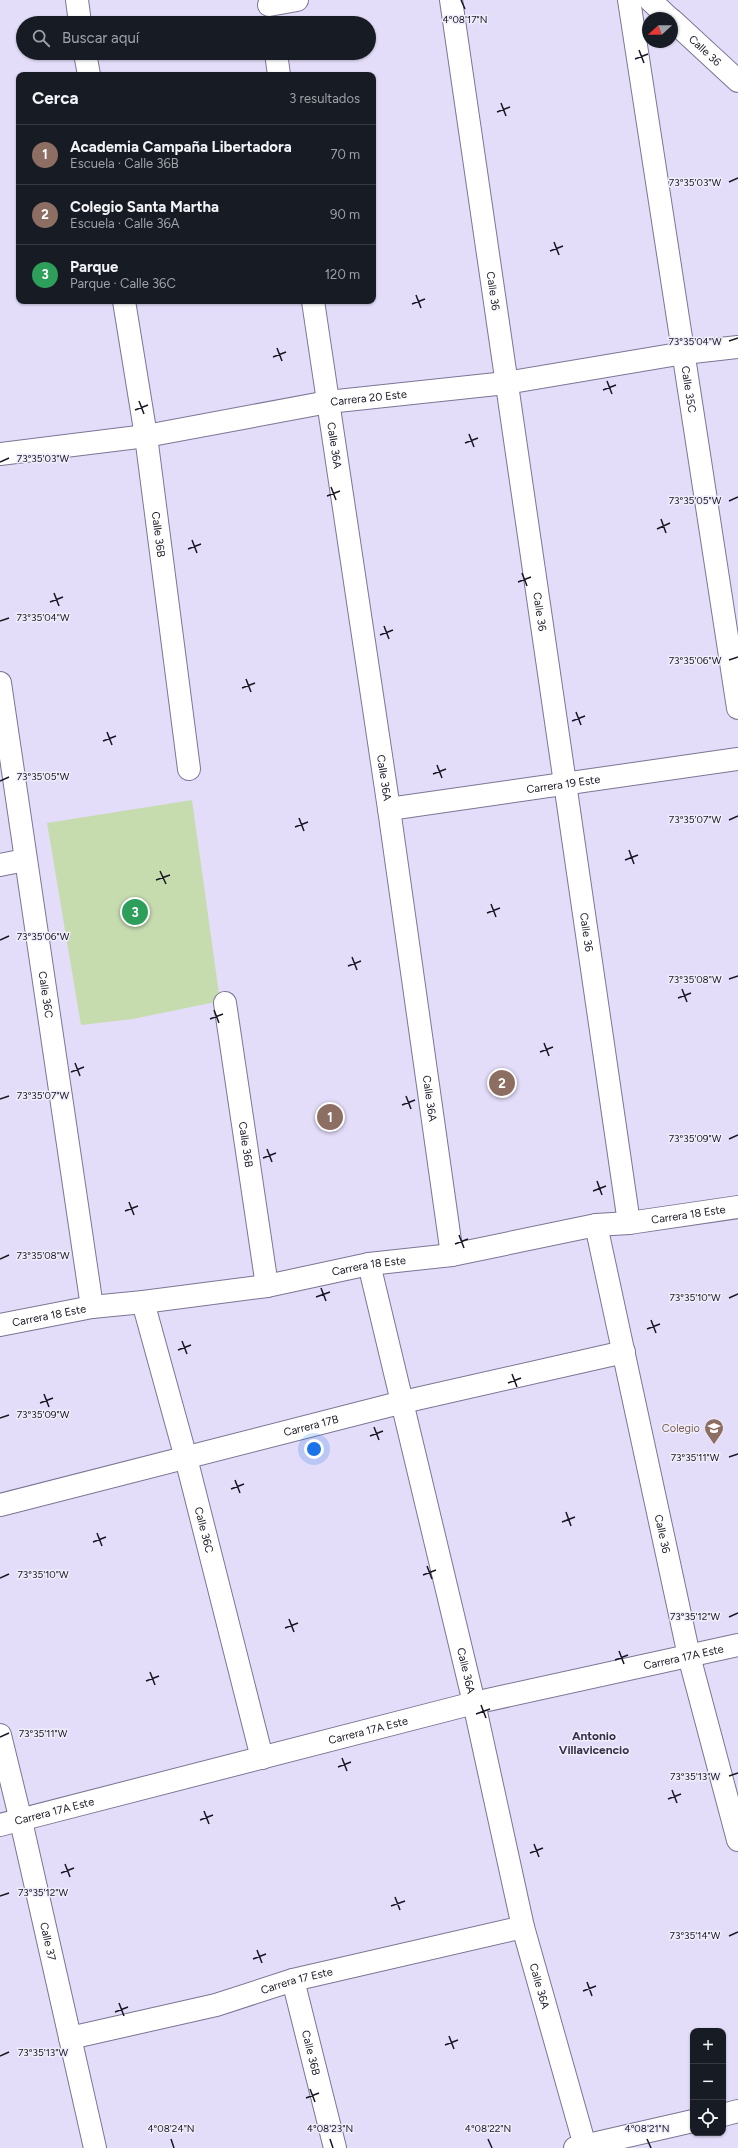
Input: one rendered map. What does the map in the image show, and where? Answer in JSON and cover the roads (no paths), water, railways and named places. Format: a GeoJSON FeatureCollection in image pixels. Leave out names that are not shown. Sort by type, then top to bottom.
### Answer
{"type":"FeatureCollection","features":[{"type":"Feature","properties":{"kind":"street"},"geometry":{"type":"LineString","coordinates":[[77,0],[79,16]]}},
{"type":"Feature","properties":{"kind":"street"},"geometry":{"type":"LineString","coordinates":[[270,9],[297,0]]}},
{"type":"Feature","properties":{"kind":"street","name":"Calle 36"},"geometry":{"type":"LineString","coordinates":[[451,0],[629,1223]]}},
{"type":"Feature","properties":{"kind":"street","name":"Calle 35C"},"geometry":{"type":"LineString","coordinates":[[629,0],[738,708]]}},
{"type":"Feature","properties":{"kind":"street"},"geometry":{"type":"LineString","coordinates":[[650,0],[663,12]]}},
{"type":"Feature","properties":{"kind":"street","name":"Calle 36"},"geometry":{"type":"LineString","coordinates":[[678,26],[738,81]]}},
{"type":"Feature","properties":{"kind":"street"},"geometry":{"type":"LineString","coordinates":[[86,60],[88,72]]}},
{"type":"Feature","properties":{"kind":"street"},"geometry":{"type":"LineString","coordinates":[[277,60],[279,72]]}},
{"type":"Feature","properties":{"kind":"street","name":"Calle 36B"},"geometry":{"type":"LineString","coordinates":[[124,304],[146,436],[189,769]]}},
{"type":"Feature","properties":{"kind":"street","name":"Calle 36A"},"geometry":{"type":"LineString","coordinates":[[313,304],[389,809],[452,1256]]}},
{"type":"Feature","properties":{"kind":"street","name":"Carrera 20 Este"},"geometry":{"type":"LineString","coordinates":[[0,454],[146,436],[328,402],[506,383],[684,353],[738,346]]}},
{"type":"Feature","properties":{"kind":"street","name":"Calle 36C"},"geometry":{"type":"LineString","coordinates":[[0,682],[92,1307]]}},
{"type":"Feature","properties":{"kind":"street","name":"Carrera 19 Este"},"geometry":{"type":"LineString","coordinates":[[389,809],[738,759]]}},
{"type":"Feature","properties":{"kind":"street"},"geometry":{"type":"LineString","coordinates":[[0,865],[25,860]]}},
{"type":"Feature","properties":{"kind":"street","name":"Calle 36B"},"geometry":{"type":"LineString","coordinates":[[225,1003],[267,1286]]}},
{"type":"Feature","properties":{"kind":"street","name":"Carrera 18 Este"},"geometry":{"type":"LineString","coordinates":[[0,1325],[92,1307],[267,1286],[369,1264],[452,1256],[596,1226],[629,1223],[738,1207]]}},
{"type":"Feature","properties":{"kind":"street","name":"Calle 36"},"geometry":{"type":"LineString","coordinates":[[596,1226],[689,1656],[738,1840]]}},
{"type":"Feature","properties":{"kind":"street","name":"Calle 36A"},"geometry":{"type":"LineString","coordinates":[[369,1264],[474,1703],[523,1927],[580,2147]]}},
{"type":"Feature","properties":{"kind":"street","name":"Calle 36C"},"geometry":{"type":"LineString","coordinates":[[143,1302],[186,1458],[262,1758]]}},
{"type":"Feature","properties":{"kind":"street","name":"Carrera 17B"},"geometry":{"type":"LineString","coordinates":[[0,1505],[403,1402],[624,1352]]}},
{"type":"Feature","properties":{"kind":"street","name":"Carrera 17A Este"},"geometry":{"type":"LineString","coordinates":[[0,1825],[21,1821],[474,1703],[738,1645]]}},
{"type":"Feature","properties":{"kind":"street","name":"Calle 37"},"geometry":{"type":"LineString","coordinates":[[0,1735],[95,2148]]}},
{"type":"Feature","properties":{"kind":"street","name":"Carrera 17 Este"},"geometry":{"type":"LineString","coordinates":[[70,2038],[216,2005],[293,1980],[523,1927]]}},
{"type":"Feature","properties":{"kind":"street","name":"Calle 36B"},"geometry":{"type":"LineString","coordinates":[[293,1980],[335,2148]]}},
{"type":"Feature","properties":{"kind":"street"},"geometry":{"type":"LineString","coordinates":[[726,2114],[738,2111]]}},
{"type":"Feature","properties":{"kind":"street"},"geometry":{"type":"LineString","coordinates":[[580,2147],[690,2123]]}},
{"type":"Feature","properties":{"kind":"place","name":"Parque"},"geometry":{"type":"Point","coordinates":[135,912]}},
{"type":"Feature","properties":{"kind":"place","name":"Colegio Santa Martha"},"geometry":{"type":"Point","coordinates":[502,1083]}},
{"type":"Feature","properties":{"kind":"place","name":"Academia Campaña Libertadora"},"geometry":{"type":"Point","coordinates":[330,1117]}},
{"type":"Feature","properties":{"kind":"place","name":"Colegio"},"geometry":{"type":"Point","coordinates":[714,1445]}},
{"type":"Feature","properties":{"kind":"district","name":"Antonio Villavicencio"},"geometry":{"type":"Point","coordinates":[594,1743]}}]}
